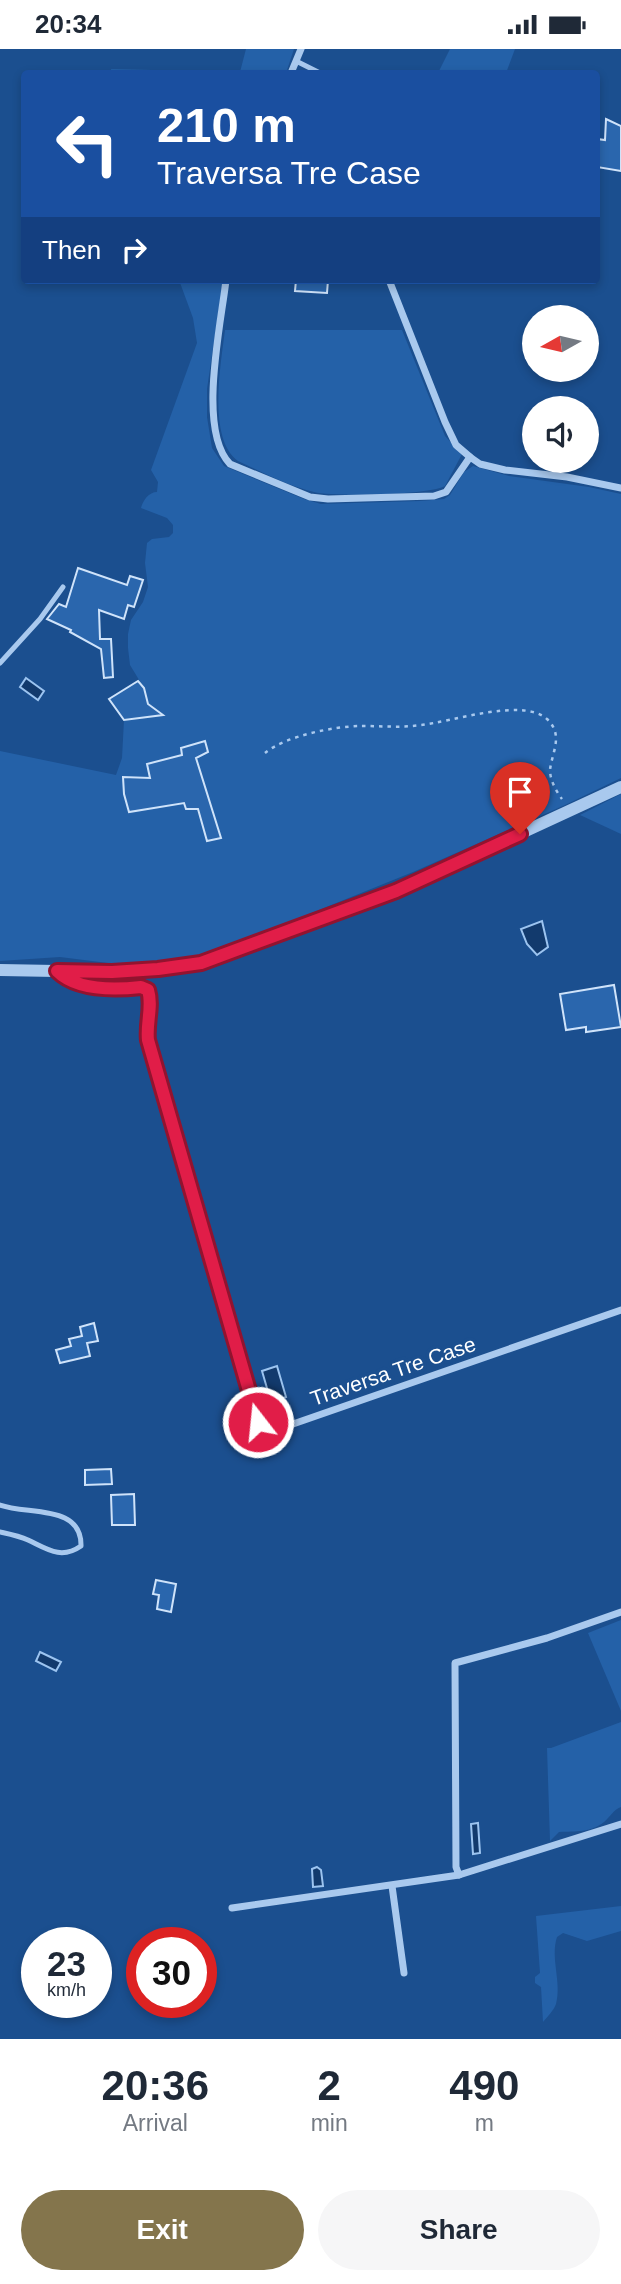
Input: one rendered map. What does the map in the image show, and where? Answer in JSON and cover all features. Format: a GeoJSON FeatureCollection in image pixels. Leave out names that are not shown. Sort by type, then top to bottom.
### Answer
{"type":"FeatureCollection","features":[{"type":"Feature","properties":{"kind":"street"},"geometry":{"type":"LineString","coordinates":[[292,70],[300,49]]}},
{"type":"Feature","properties":{"kind":"street"},"geometry":{"type":"LineString","coordinates":[[226,284],[213,409],[218,446],[230,464],[310,497],[328,499],[434,496],[446,492],[470,457]]}},
{"type":"Feature","properties":{"kind":"street"},"geometry":{"type":"LineString","coordinates":[[391,284],[444,422],[456,445],[480,464],[621,488]]}},
{"type":"Feature","properties":{"kind":"street"},"geometry":{"type":"LineString","coordinates":[[0,970],[146,970],[201,963],[396,891],[621,787]]}},
{"type":"Feature","properties":{"kind":"street","name":"Traversa Tre Case"},"geometry":{"type":"LineString","coordinates":[[57,971],[77,985],[141,987],[148,990],[148,1040],[258,1422],[263,1429],[270,1432],[621,1310]]}},
{"type":"Feature","properties":{"kind":"street"},"geometry":{"type":"LineString","coordinates":[[459,1875],[456,1867],[455,1663],[547,1638],[621,1612]]}},
{"type":"Feature","properties":{"kind":"street"},"geometry":{"type":"LineString","coordinates":[[232,1907],[459,1875],[621,1824]]}},
{"type":"Feature","properties":{"kind":"street"},"geometry":{"type":"LineString","coordinates":[[392,1886],[404,1973]]}},
{"type":"Feature","properties":{"kind":"lane"},"geometry":{"type":"LineString","coordinates":[[296,61],[314,70]]}},
{"type":"Feature","properties":{"kind":"lane"},"geometry":{"type":"LineString","coordinates":[[0,663],[40,619],[63,587]]}},
{"type":"Feature","properties":{"kind":"lane"},"geometry":{"type":"LineString","coordinates":[[0,1505],[66,1517],[77,1526],[81,1535],[81,1546],[60,1554],[45,1550],[27,1539],[0,1532]]}},
{"type":"Feature","properties":{"kind":"path"},"geometry":{"type":"LineString","coordinates":[[265,753],[274,744],[286,740],[337,729],[359,726],[419,726],[512,710],[529,711],[545,717],[554,728],[556,743],[550,769],[552,781],[569,811]]}},
{"type":"Feature","properties":{"kind":"shaded area"},"geometry":{"type":"Polygon","coordinates":[[[246,49],[294,49],[287,70],[241,70],[246,49]]]}},
{"type":"Feature","properties":{"kind":"shaded area"},"geometry":{"type":"Polygon","coordinates":[[[450,49],[515,49],[507,70],[440,70],[450,49]]]}},
{"type":"Feature","properties":{"kind":"shaded area"},"geometry":{"type":"Polygon","coordinates":[[[180,284],[222,284],[207,389],[207,417],[212,448],[224,466],[304,499],[321,504],[444,499],[450,495],[464,472],[473,466],[509,476],[621,494],[621,778],[413,872],[200,958],[116,964],[60,957],[0,961],[0,751],[116,775],[122,758],[124,720],[162,715],[148,704],[144,688],[130,665],[128,634],[131,620],[143,602],[148,587],[145,563],[147,543],[152,539],[169,537],[173,533],[173,525],[167,518],[141,508],[151,493],[157,492],[158,482],[151,470],[197,343],[193,318],[180,284]]]}},
{"type":"Feature","properties":{"kind":"shaded area"},"geometry":{"type":"Polygon","coordinates":[[[225,330],[402,330],[445,436],[462,454],[445,486],[402,493],[325,494],[295,486],[238,461],[228,450],[219,419],[219,380],[225,330]]]}},
{"type":"Feature","properties":{"kind":"shaded area"},"geometry":{"type":"Polygon","coordinates":[[[26,678],[44,691],[38,700],[20,687],[26,678]]]}},
{"type":"Feature","properties":{"kind":"shaded area"},"geometry":{"type":"Polygon","coordinates":[[[621,794],[621,834],[580,815],[621,794]]]}},
{"type":"Feature","properties":{"kind":"shaded area"},"geometry":{"type":"Polygon","coordinates":[[[542,921],[548,947],[537,955],[527,944],[521,929],[542,921]]]}},
{"type":"Feature","properties":{"kind":"shaded area"},"geometry":{"type":"Polygon","coordinates":[[[277,1366],[286,1397],[271,1402],[262,1371],[277,1366]]]}},
{"type":"Feature","properties":{"kind":"shaded area"},"geometry":{"type":"Polygon","coordinates":[[[621,1620],[621,1711],[588,1633],[621,1620]]]}},
{"type":"Feature","properties":{"kind":"shaded area"},"geometry":{"type":"Polygon","coordinates":[[[40,1652],[61,1662],[56,1671],[36,1661],[40,1652]]]}},
{"type":"Feature","properties":{"kind":"shaded area"},"geometry":{"type":"Polygon","coordinates":[[[621,1722],[621,1807],[599,1826],[583,1831],[559,1832],[550,1841],[547,1748],[621,1722]]]}},
{"type":"Feature","properties":{"kind":"shaded area"},"geometry":{"type":"Polygon","coordinates":[[[478,1823],[480,1853],[473,1854],[471,1824],[478,1823]]]}},
{"type":"Feature","properties":{"kind":"shaded area"},"geometry":{"type":"Polygon","coordinates":[[[317,1867],[321,1870],[323,1886],[313,1887],[312,1869],[317,1867]]]}},
{"type":"Feature","properties":{"kind":"shaded area"},"geometry":{"type":"Polygon","coordinates":[[[621,1906],[621,1931],[587,1941],[563,1933],[557,1937],[557,1996],[555,2006],[543,2022],[541,1987],[535,1983],[535,1977],[540,1973],[536,1916],[621,1906]]]}},
{"type":"Feature","properties":{"kind":"building"},"geometry":{"type":"Polygon","coordinates":[[[606,119],[621,126],[621,171],[600,168],[600,139],[605,140],[606,119]]]}},
{"type":"Feature","properties":{"kind":"building"},"geometry":{"type":"Polygon","coordinates":[[[296,284],[328,284],[327,293],[295,291],[296,284]]]}},
{"type":"Feature","properties":{"kind":"building"},"geometry":{"type":"Polygon","coordinates":[[[78,568],[127,585],[130,576],[143,580],[134,607],[128,605],[124,619],[99,610],[100,639],[111,639],[113,677],[104,678],[101,649],[47,619],[59,604],[66,607],[78,568]]]}},
{"type":"Feature","properties":{"kind":"building"},"geometry":{"type":"Polygon","coordinates":[[[138,681],[144,688],[148,704],[163,715],[124,720],[109,699],[138,681]]]}},
{"type":"Feature","properties":{"kind":"building"},"geometry":{"type":"Polygon","coordinates":[[[205,741],[208,752],[196,758],[221,838],[207,841],[198,809],[186,809],[184,803],[129,812],[123,777],[150,778],[147,764],[182,755],[181,748],[205,741]]]}},
{"type":"Feature","properties":{"kind":"building"},"geometry":{"type":"Polygon","coordinates":[[[614,985],[621,1027],[586,1032],[586,1027],[566,1030],[560,994],[614,985]]]}},
{"type":"Feature","properties":{"kind":"building"},"geometry":{"type":"Polygon","coordinates":[[[94,1323],[98,1341],[87,1343],[90,1356],[60,1363],[56,1350],[71,1346],[69,1339],[82,1336],[80,1327],[94,1323]]]}},
{"type":"Feature","properties":{"kind":"building"},"geometry":{"type":"Polygon","coordinates":[[[111,1469],[112,1484],[85,1485],[85,1470],[111,1469]]]}},
{"type":"Feature","properties":{"kind":"building"},"geometry":{"type":"Polygon","coordinates":[[[134,1494],[135,1525],[112,1525],[111,1495],[134,1494]]]}},
{"type":"Feature","properties":{"kind":"building"},"geometry":{"type":"Polygon","coordinates":[[[156,1580],[176,1584],[171,1612],[157,1609],[159,1595],[153,1594],[156,1580]]]}},
{"type":"Feature","properties":{"kind":"route"},"geometry":{"type":"LineString","coordinates":[[258,1422],[148,1040],[148,990],[141,987],[77,985],[57,971],[112,972],[201,963],[396,891],[520,834]]}}]}
